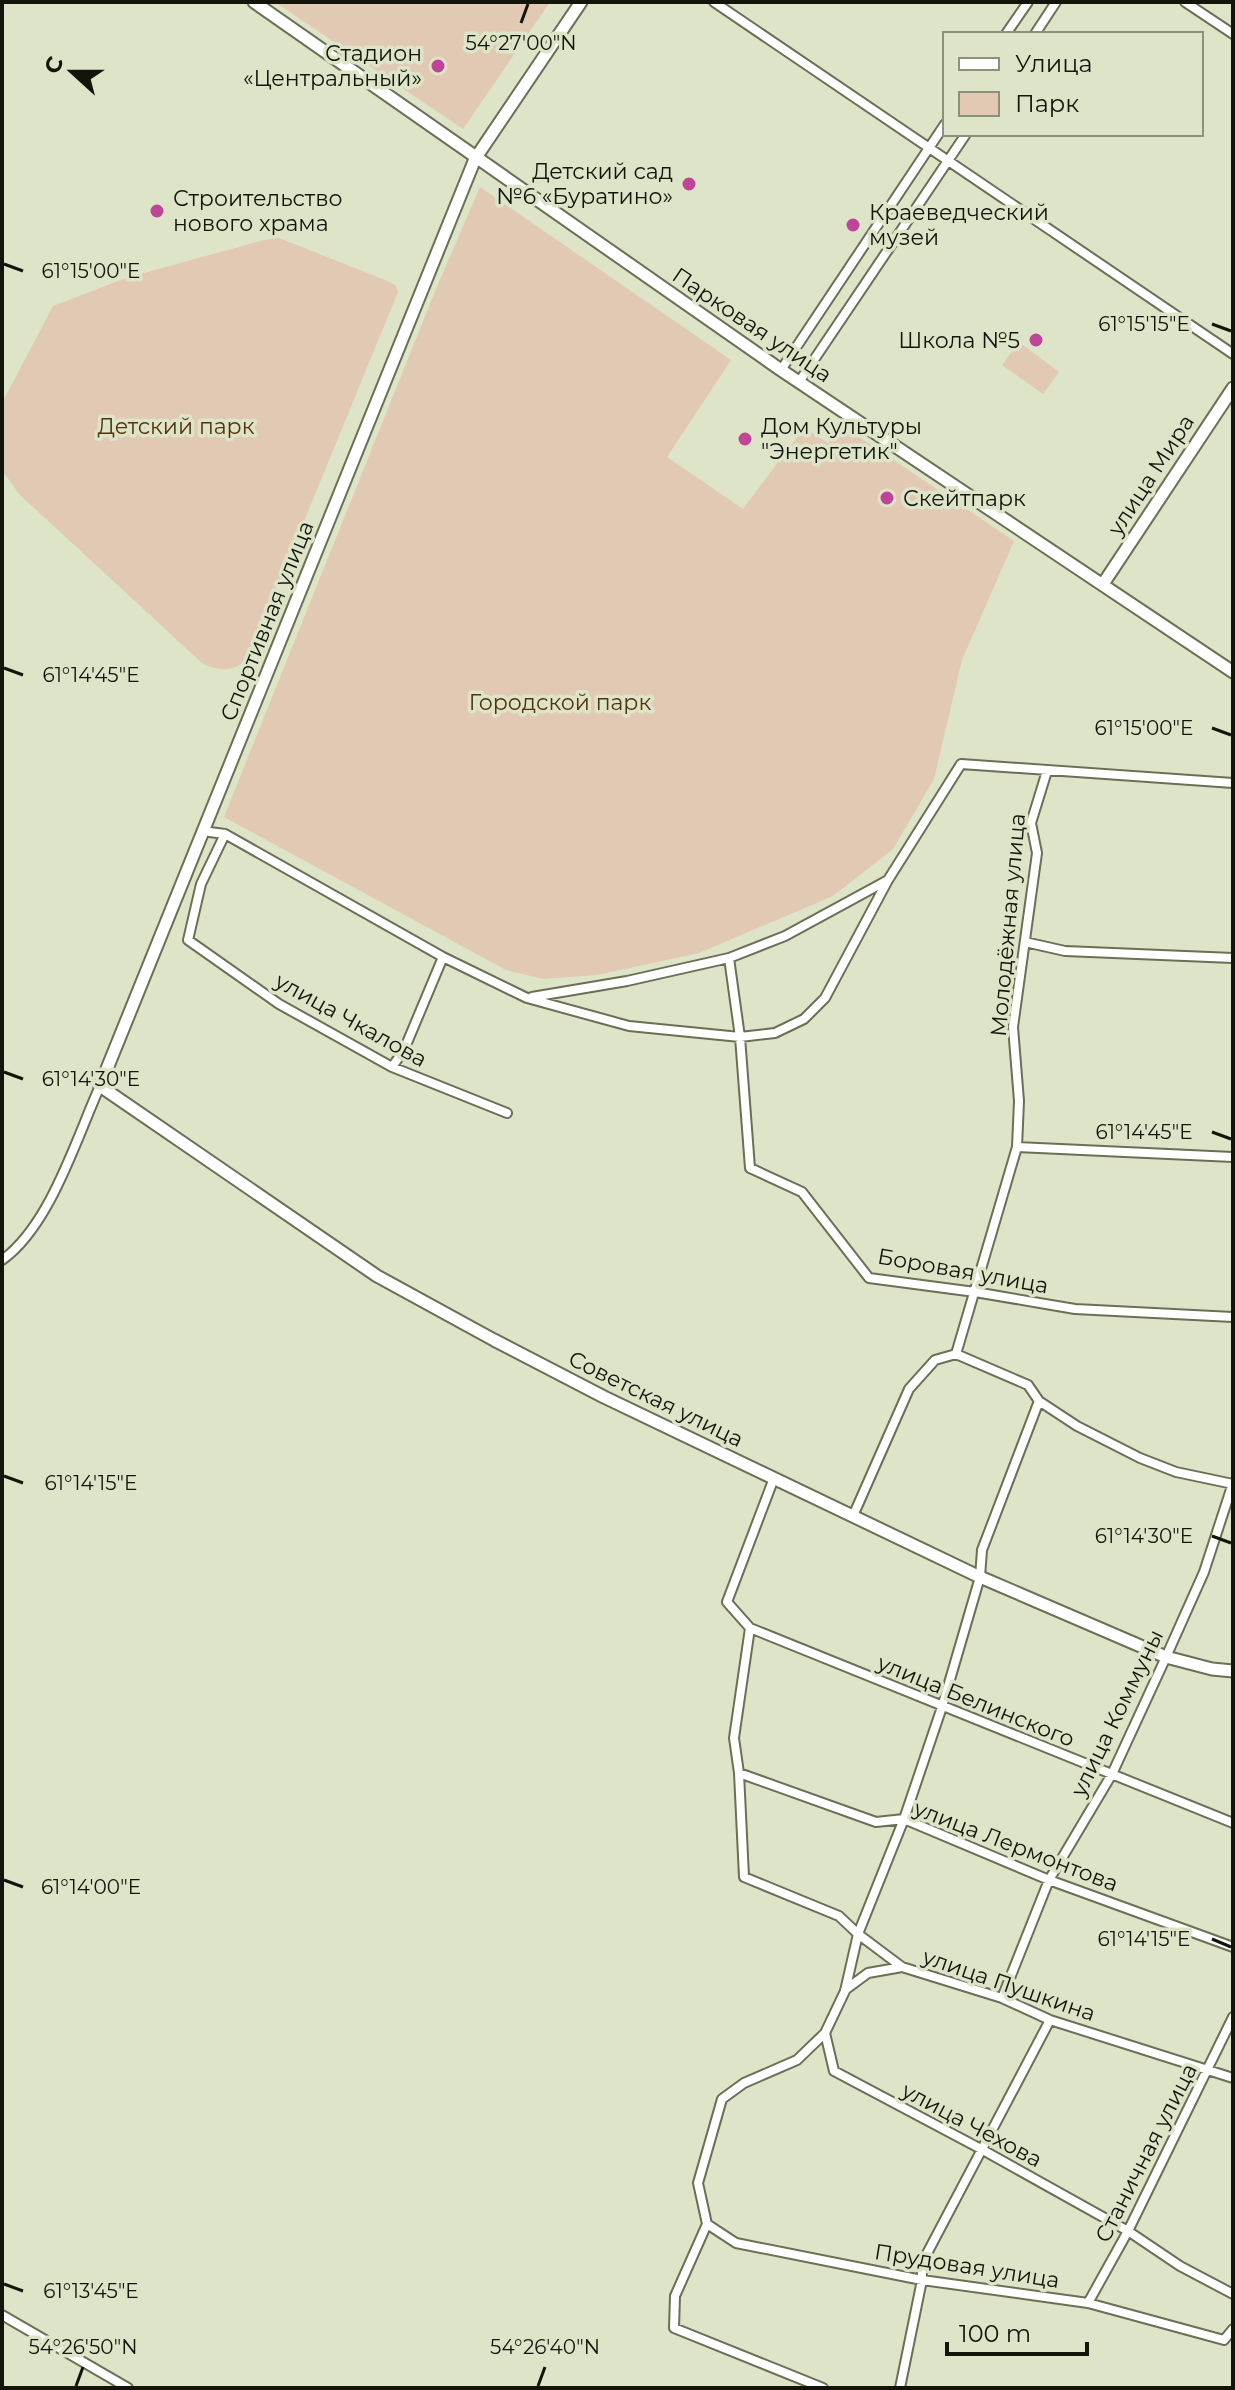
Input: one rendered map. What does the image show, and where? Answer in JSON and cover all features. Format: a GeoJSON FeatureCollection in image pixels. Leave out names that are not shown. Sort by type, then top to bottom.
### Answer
{"type":"FeatureCollection","features":[{"type":"Feature","properties":{"kind":"street","name":"Парковая улица"},"geometry":{"type":"LineString","coordinates":[[254,2],[781,370],[1233,672]]}},
{"type":"Feature","properties":{"kind":"street","name":"Спортивная улица"},"geometry":{"type":"LineString","coordinates":[[2,1260],[16,1250],[31,1232],[50,1201],[100,1086],[475,159],[581,2]]}},
{"type":"Feature","properties":{"kind":"street"},"geometry":{"type":"LineString","coordinates":[[714,2],[1233,354]]}},
{"type":"Feature","properties":{"kind":"street"},"geometry":{"type":"LineString","coordinates":[[1007,32],[1028,2]]}},
{"type":"Feature","properties":{"kind":"street"},"geometry":{"type":"LineString","coordinates":[[1036,32],[1056,2]]}},
{"type":"Feature","properties":{"kind":"street"},"geometry":{"type":"LineString","coordinates":[[1185,2],[1233,34]]}},
{"type":"Feature","properties":{"kind":"street"},"geometry":{"type":"LineString","coordinates":[[781,370],[943,127]]}},
{"type":"Feature","properties":{"kind":"street"},"geometry":{"type":"LineString","coordinates":[[799,382],[965,136]]}},
{"type":"Feature","properties":{"kind":"street","name":"улица Мира"},"geometry":{"type":"LineString","coordinates":[[1103,584],[1233,388]]}},
{"type":"Feature","properties":{"kind":"street"},"geometry":{"type":"LineString","coordinates":[[1222,664],[1233,657]]}},
{"type":"Feature","properties":{"kind":"street"},"geometry":{"type":"LineString","coordinates":[[202,831],[225,834],[443,957],[527,998],[629,1026],[740,1037],[775,1033],[804,1019],[825,998],[888,880],[961,764],[1233,783]]}},
{"type":"Feature","properties":{"kind":"street","name":"Молодёжная улица"},"geometry":{"type":"LineString","coordinates":[[956,1354],[1017,1147],[1019,1101],[1013,1027],[1037,853],[1031,823],[1047,771]]}},
{"type":"Feature","properties":{"kind":"street","name":"улица Чкалова"},"geometry":{"type":"LineString","coordinates":[[225,834],[201,884],[188,940],[279,1004],[392,1067],[507,1113]]}},
{"type":"Feature","properties":{"kind":"street"},"geometry":{"type":"LineString","coordinates":[[527,998],[627,981],[729,958],[785,936],[888,880]]}},
{"type":"Feature","properties":{"kind":"street"},"geometry":{"type":"LineString","coordinates":[[1025,942],[1065,951],[1233,958]]}},
{"type":"Feature","properties":{"kind":"street"},"geometry":{"type":"LineString","coordinates":[[392,1067],[404,1050],[443,957]]}},
{"type":"Feature","properties":{"kind":"street","name":"Боровая улица"},"geometry":{"type":"LineString","coordinates":[[729,958],[740,1037],[750,1168],[802,1192],[869,1278],[1075,1309],[1233,1317]]}},
{"type":"Feature","properties":{"kind":"street","name":"Советская улица"},"geometry":{"type":"LineString","coordinates":[[100,1086],[377,1276],[591,1390],[980,1577],[1166,1657],[1233,1671]]}},
{"type":"Feature","properties":{"kind":"street"},"geometry":{"type":"LineString","coordinates":[[1017,1147],[1233,1157]]}},
{"type":"Feature","properties":{"kind":"street"},"geometry":{"type":"LineString","coordinates":[[853,1516],[909,1389],[935,1360],[956,1354],[1028,1385],[1039,1401],[1077,1426],[1140,1458],[1176,1472],[1233,1484]]}},
{"type":"Feature","properties":{"kind":"street"},"geometry":{"type":"LineString","coordinates":[[823,2388],[674,2328],[675,2296],[707,2224],[698,2183],[722,2099],[744,2083],[797,2060],[825,2033],[845,1991],[858,1934],[904,1819],[942,1707],[980,1577],[982,1550],[1039,1401]]}},
{"type":"Feature","properties":{"kind":"street"},"geometry":{"type":"LineString","coordinates":[[739,1773],[734,1738],[750,1628],[727,1602],[774,1478]]}},
{"type":"Feature","properties":{"kind":"street","name":"улица Коммуны"},"geometry":{"type":"LineString","coordinates":[[1002,1998],[1049,1880],[1112,1774],[1166,1657],[1204,1572],[1233,1484]]}},
{"type":"Feature","properties":{"kind":"street","name":"улица Белинского"},"geometry":{"type":"LineString","coordinates":[[750,1628],[1233,1823]]}},
{"type":"Feature","properties":{"kind":"street","name":"улица Лермонтова"},"geometry":{"type":"LineString","coordinates":[[739,1773],[876,1822],[904,1819],[1049,1880],[1233,1947]]}},
{"type":"Feature","properties":{"kind":"street","name":"улица Пушкина"},"geometry":{"type":"LineString","coordinates":[[739,1773],[744,1877],[839,1916],[902,1967],[1002,1998],[1050,2020],[1233,2078]]}},
{"type":"Feature","properties":{"kind":"street"},"geometry":{"type":"LineString","coordinates":[[845,1991],[868,1973],[902,1967]]}},
{"type":"Feature","properties":{"kind":"street","name":"Станичная улица"},"geometry":{"type":"LineString","coordinates":[[1088,2303],[1128,2231],[1233,2017]]}},
{"type":"Feature","properties":{"kind":"street"},"geometry":{"type":"LineString","coordinates":[[900,2388],[922,2280],[922,2263],[1050,2020]]}},
{"type":"Feature","properties":{"kind":"street","name":"улица Чехова"},"geometry":{"type":"LineString","coordinates":[[825,2033],[834,2071],[1128,2231],[1180,2266],[1233,2294]]}},
{"type":"Feature","properties":{"kind":"street","name":"Прудовая улица"},"geometry":{"type":"LineString","coordinates":[[707,2224],[736,2243],[922,2280],[1088,2303],[1224,2340],[1233,2329]]}},
{"type":"Feature","properties":{"kind":"street"},"geometry":{"type":"LineString","coordinates":[[2,2315],[128,2388]]}},
{"type":"Feature","properties":{"kind":"green space","name":"Стадион «Центральный»"},"geometry":{"type":"Polygon","coordinates":[[[275,2],[550,2],[463,129],[275,2]]]}},
{"type":"Feature","properties":{"kind":"green space","name":"Городской парк"},"geometry":{"type":"Polygon","coordinates":[[[480,187],[731,360],[667,457],[743,509],[804,428],[828,443],[843,426],[1014,541],[962,660],[934,779],[893,849],[833,896],[699,953],[597,975],[543,979],[506,970],[224,817],[480,187]]]}},
{"type":"Feature","properties":{"kind":"green space","name":"Детский парк"},"geometry":{"type":"Polygon","coordinates":[[[279,238],[390,282],[398,292],[248,658],[238,666],[220,669],[202,663],[19,494],[2,470],[2,403],[53,306],[126,278],[279,238]]]}},
{"type":"Feature","properties":{"kind":"green space"},"geometry":{"type":"Polygon","coordinates":[[[1019,342],[1059,372],[1043,394],[1002,365],[1019,342]]]}},
{"type":"Feature","properties":{"kind":"place","name":"Стадион «Центральный»"},"geometry":{"type":"Point","coordinates":[438,66]}},
{"type":"Feature","properties":{"kind":"place","name":"Детский сад №6 «Буратино»"},"geometry":{"type":"Point","coordinates":[689,184]}},
{"type":"Feature","properties":{"kind":"place","name":"Строительство нового храма"},"geometry":{"type":"Point","coordinates":[157,211]}},
{"type":"Feature","properties":{"kind":"place","name":"Краеведческий музей"},"geometry":{"type":"Point","coordinates":[853,225]}},
{"type":"Feature","properties":{"kind":"place","name":"Школа №5"},"geometry":{"type":"Point","coordinates":[1036,340]}},
{"type":"Feature","properties":{"kind":"place","name":"Дом Культуры \"Энергетик\""},"geometry":{"type":"Point","coordinates":[745,439]}},
{"type":"Feature","properties":{"kind":"place","name":"Скейтпарк"},"geometry":{"type":"Point","coordinates":[887,498]}}]}
